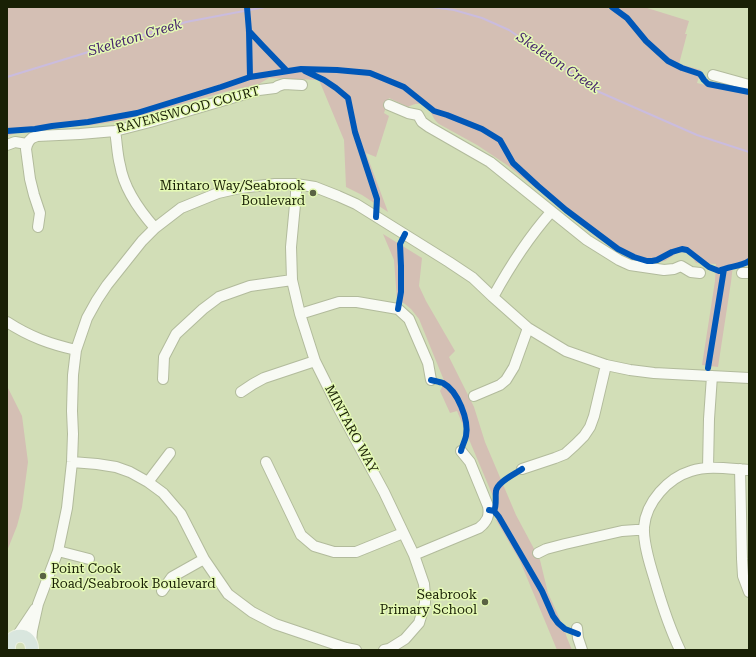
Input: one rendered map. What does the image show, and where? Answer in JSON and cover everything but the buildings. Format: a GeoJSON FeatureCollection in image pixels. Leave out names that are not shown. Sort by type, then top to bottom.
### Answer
{"type":"FeatureCollection","features":[{"type":"Feature","properties":{"kind":"main road"},"geometry":{"type":"LineString","coordinates":[[8,649],[14,635],[29,639],[33,647]]}},
{"type":"Feature","properties":{"kind":"street"},"geometry":{"type":"LineString","coordinates":[[713,75],[749,85]]}},
{"type":"Feature","properties":{"kind":"street","name":"RAVENSWOOD COURT"},"geometry":{"type":"LineString","coordinates":[[27,144],[32,138],[37,136],[80,134],[115,130],[150,122],[259,90],[275,88],[284,84],[302,85]]}},
{"type":"Feature","properties":{"kind":"street"},"geometry":{"type":"LineString","coordinates":[[389,105],[408,113],[418,115],[422,122],[429,127],[490,162],[587,240],[618,260],[630,265],[666,270],[682,266],[691,272],[700,273]]}},
{"type":"Feature","properties":{"kind":"street"},"geometry":{"type":"LineString","coordinates":[[115,130],[120,165],[128,191],[137,206],[154,228]]}},
{"type":"Feature","properties":{"kind":"street"},"geometry":{"type":"LineString","coordinates":[[7,145],[15,142],[27,144],[26,153],[30,179],[40,213],[38,227]]}},
{"type":"Feature","properties":{"kind":"street"},"geometry":{"type":"LineString","coordinates":[[33,647],[32,631],[38,604],[58,551],[67,508],[72,462],[73,375],[76,350],[87,318],[97,300],[142,241],[154,228],[181,208],[218,194],[240,188],[275,184],[296,184],[316,187],[356,204],[449,262],[473,278],[528,328],[566,351],[606,365],[641,372],[749,378]]}},
{"type":"Feature","properties":{"kind":"street","name":"MINTARO WAY"},"geometry":{"type":"LineString","coordinates":[[296,184],[291,247],[292,280],[300,314],[315,361],[384,492],[414,555],[422,578],[425,596],[424,607],[419,623],[405,639],[389,649],[384,650]]}},
{"type":"Feature","properties":{"kind":"street"},"geometry":{"type":"LineString","coordinates":[[493,297],[523,247],[552,212]]}},
{"type":"Feature","properties":{"kind":"street"},"geometry":{"type":"LineString","coordinates":[[163,379],[164,357],[176,334],[208,305],[219,297],[250,286],[292,280]]}},
{"type":"Feature","properties":{"kind":"street"},"geometry":{"type":"LineString","coordinates":[[300,314],[339,302],[357,302],[398,309],[409,318],[428,363],[431,380]]}},
{"type":"Feature","properties":{"kind":"street"},"geometry":{"type":"LineString","coordinates":[[7,322],[44,341],[76,350]]}},
{"type":"Feature","properties":{"kind":"street"},"geometry":{"type":"LineString","coordinates":[[474,396],[500,385],[506,380],[510,374],[528,328]]}},
{"type":"Feature","properties":{"kind":"street"},"geometry":{"type":"LineString","coordinates":[[241,392],[264,378],[315,361]]}},
{"type":"Feature","properties":{"kind":"street"},"geometry":{"type":"LineString","coordinates":[[522,469],[565,454],[584,436],[594,416],[606,365]]}},
{"type":"Feature","properties":{"kind":"street"},"geometry":{"type":"LineString","coordinates":[[708,468],[712,376]]}},
{"type":"Feature","properties":{"kind":"street"},"geometry":{"type":"LineString","coordinates":[[414,555],[479,528],[485,524],[489,514],[488,506],[470,462],[461,451]]}},
{"type":"Feature","properties":{"kind":"street"},"geometry":{"type":"LineString","coordinates":[[148,482],[170,453]]}},
{"type":"Feature","properties":{"kind":"street"},"geometry":{"type":"LineString","coordinates":[[72,462],[116,467],[130,472],[148,482],[162,493],[181,514],[204,559],[228,594],[252,612],[275,624],[356,650]]}},
{"type":"Feature","properties":{"kind":"street"},"geometry":{"type":"LineString","coordinates":[[266,462],[301,536],[314,546],[334,552],[356,552],[403,533]]}},
{"type":"Feature","properties":{"kind":"street"},"geometry":{"type":"LineString","coordinates":[[680,650],[670,629],[650,563],[644,530],[649,508],[653,501],[664,487],[685,473],[708,468],[744,470],[742,559],[743,576],[749,592]]}},
{"type":"Feature","properties":{"kind":"street"},"geometry":{"type":"LineString","coordinates":[[538,553],[546,549],[622,530],[644,530]]}},
{"type":"Feature","properties":{"kind":"street"},"geometry":{"type":"LineString","coordinates":[[58,551],[89,559]]}},
{"type":"Feature","properties":{"kind":"street"},"geometry":{"type":"LineString","coordinates":[[162,591],[172,577],[204,559]]}},
{"type":"Feature","properties":{"kind":"street"},"geometry":{"type":"LineString","coordinates":[[14,635],[38,604]]}},
{"type":"Feature","properties":{"kind":"street"},"geometry":{"type":"LineString","coordinates":[[577,628],[578,638],[582,650]]}},
{"type":"Feature","properties":{"kind":"shaded area"},"geometry":{"type":"Polygon","coordinates":[[[7,7],[644,7],[689,21],[679,64],[701,70],[697,83],[715,87],[722,84],[749,92],[749,266],[733,265],[718,367],[702,365],[715,281],[716,264],[696,263],[688,253],[684,252],[677,253],[665,261],[652,263],[632,258],[616,250],[599,239],[507,165],[477,145],[439,124],[428,108],[423,104],[414,104],[408,107],[389,98],[384,113],[389,116],[376,157],[366,153],[388,212],[362,195],[346,187],[344,140],[319,80],[269,78],[257,85],[232,90],[125,120],[93,125],[36,129],[7,136],[7,7]]]}},
{"type":"Feature","properties":{"kind":"shaded area"},"geometry":{"type":"Polygon","coordinates":[[[383,234],[422,258],[419,286],[455,351],[449,357],[474,407],[485,442],[516,515],[540,560],[548,593],[572,650],[557,650],[520,561],[496,520],[497,511],[495,501],[457,411],[450,413],[440,391],[444,383],[443,378],[419,319],[411,309],[397,300],[394,260],[383,234]]]}},
{"type":"Feature","properties":{"kind":"shaded area"},"geometry":{"type":"Polygon","coordinates":[[[7,386],[22,416],[28,462],[22,507],[17,526],[7,551],[7,386]]]}},
{"type":"Feature","properties":{"kind":"waterway","name":"Skeleton Creek"},"geometry":{"type":"LineString","coordinates":[[7,77],[186,22],[265,7]]}},
{"type":"Feature","properties":{"kind":"waterway","name":"Skeleton Creek"},"geometry":{"type":"LineString","coordinates":[[432,7],[454,10],[482,18],[509,30],[597,91],[697,135],[749,152]]}},
{"type":"Feature","properties":{"kind":"cycle path"},"geometry":{"type":"LineString","coordinates":[[247,7],[250,77]]}},
{"type":"Feature","properties":{"kind":"cycle path"},"geometry":{"type":"LineString","coordinates":[[612,7],[627,18],[646,41],[668,61],[682,68],[700,74],[708,84],[749,92]]}},
{"type":"Feature","properties":{"kind":"cycle path"},"geometry":{"type":"LineString","coordinates":[[249,31],[287,71]]}},
{"type":"Feature","properties":{"kind":"cycle path"},"geometry":{"type":"LineString","coordinates":[[7,131],[88,122],[137,113],[250,77],[301,69],[370,73],[404,87],[434,111],[482,129],[500,140],[513,163],[538,186],[566,210],[618,249],[634,257],[652,261],[682,249],[687,250],[709,267],[719,271],[749,261]]}},
{"type":"Feature","properties":{"kind":"cycle path"},"geometry":{"type":"LineString","coordinates":[[305,71],[324,80],[348,98],[355,132],[377,199],[376,217]]}},
{"type":"Feature","properties":{"kind":"cycle path"},"geometry":{"type":"LineString","coordinates":[[398,309],[401,292],[400,244],[405,234]]}},
{"type":"Feature","properties":{"kind":"cycle path"},"geometry":{"type":"LineString","coordinates":[[708,368],[724,269]]}},
{"type":"Feature","properties":{"kind":"cycle path"},"geometry":{"type":"LineString","coordinates":[[431,380],[443,383],[448,387],[458,399],[461,406],[466,422],[466,438],[461,451]]}},
{"type":"Feature","properties":{"kind":"cycle path"},"geometry":{"type":"LineString","coordinates":[[494,511],[497,488],[503,481],[522,469]]}},
{"type":"Feature","properties":{"kind":"cycle path"},"geometry":{"type":"LineString","coordinates":[[489,510],[494,511],[499,517],[542,591],[553,616],[558,623],[565,629],[578,634]]}},
{"type":"Feature","properties":{"kind":"place","name":"Mintaro Way/Seabrook Boulevard"},"geometry":{"type":"Point","coordinates":[313,193]}},
{"type":"Feature","properties":{"kind":"place","name":"Point Cook Road/Seabrook Boulevard"},"geometry":{"type":"Point","coordinates":[43,576]}},
{"type":"Feature","properties":{"kind":"place","name":"Seabrook Primary School"},"geometry":{"type":"Point","coordinates":[485,602]}}]}
